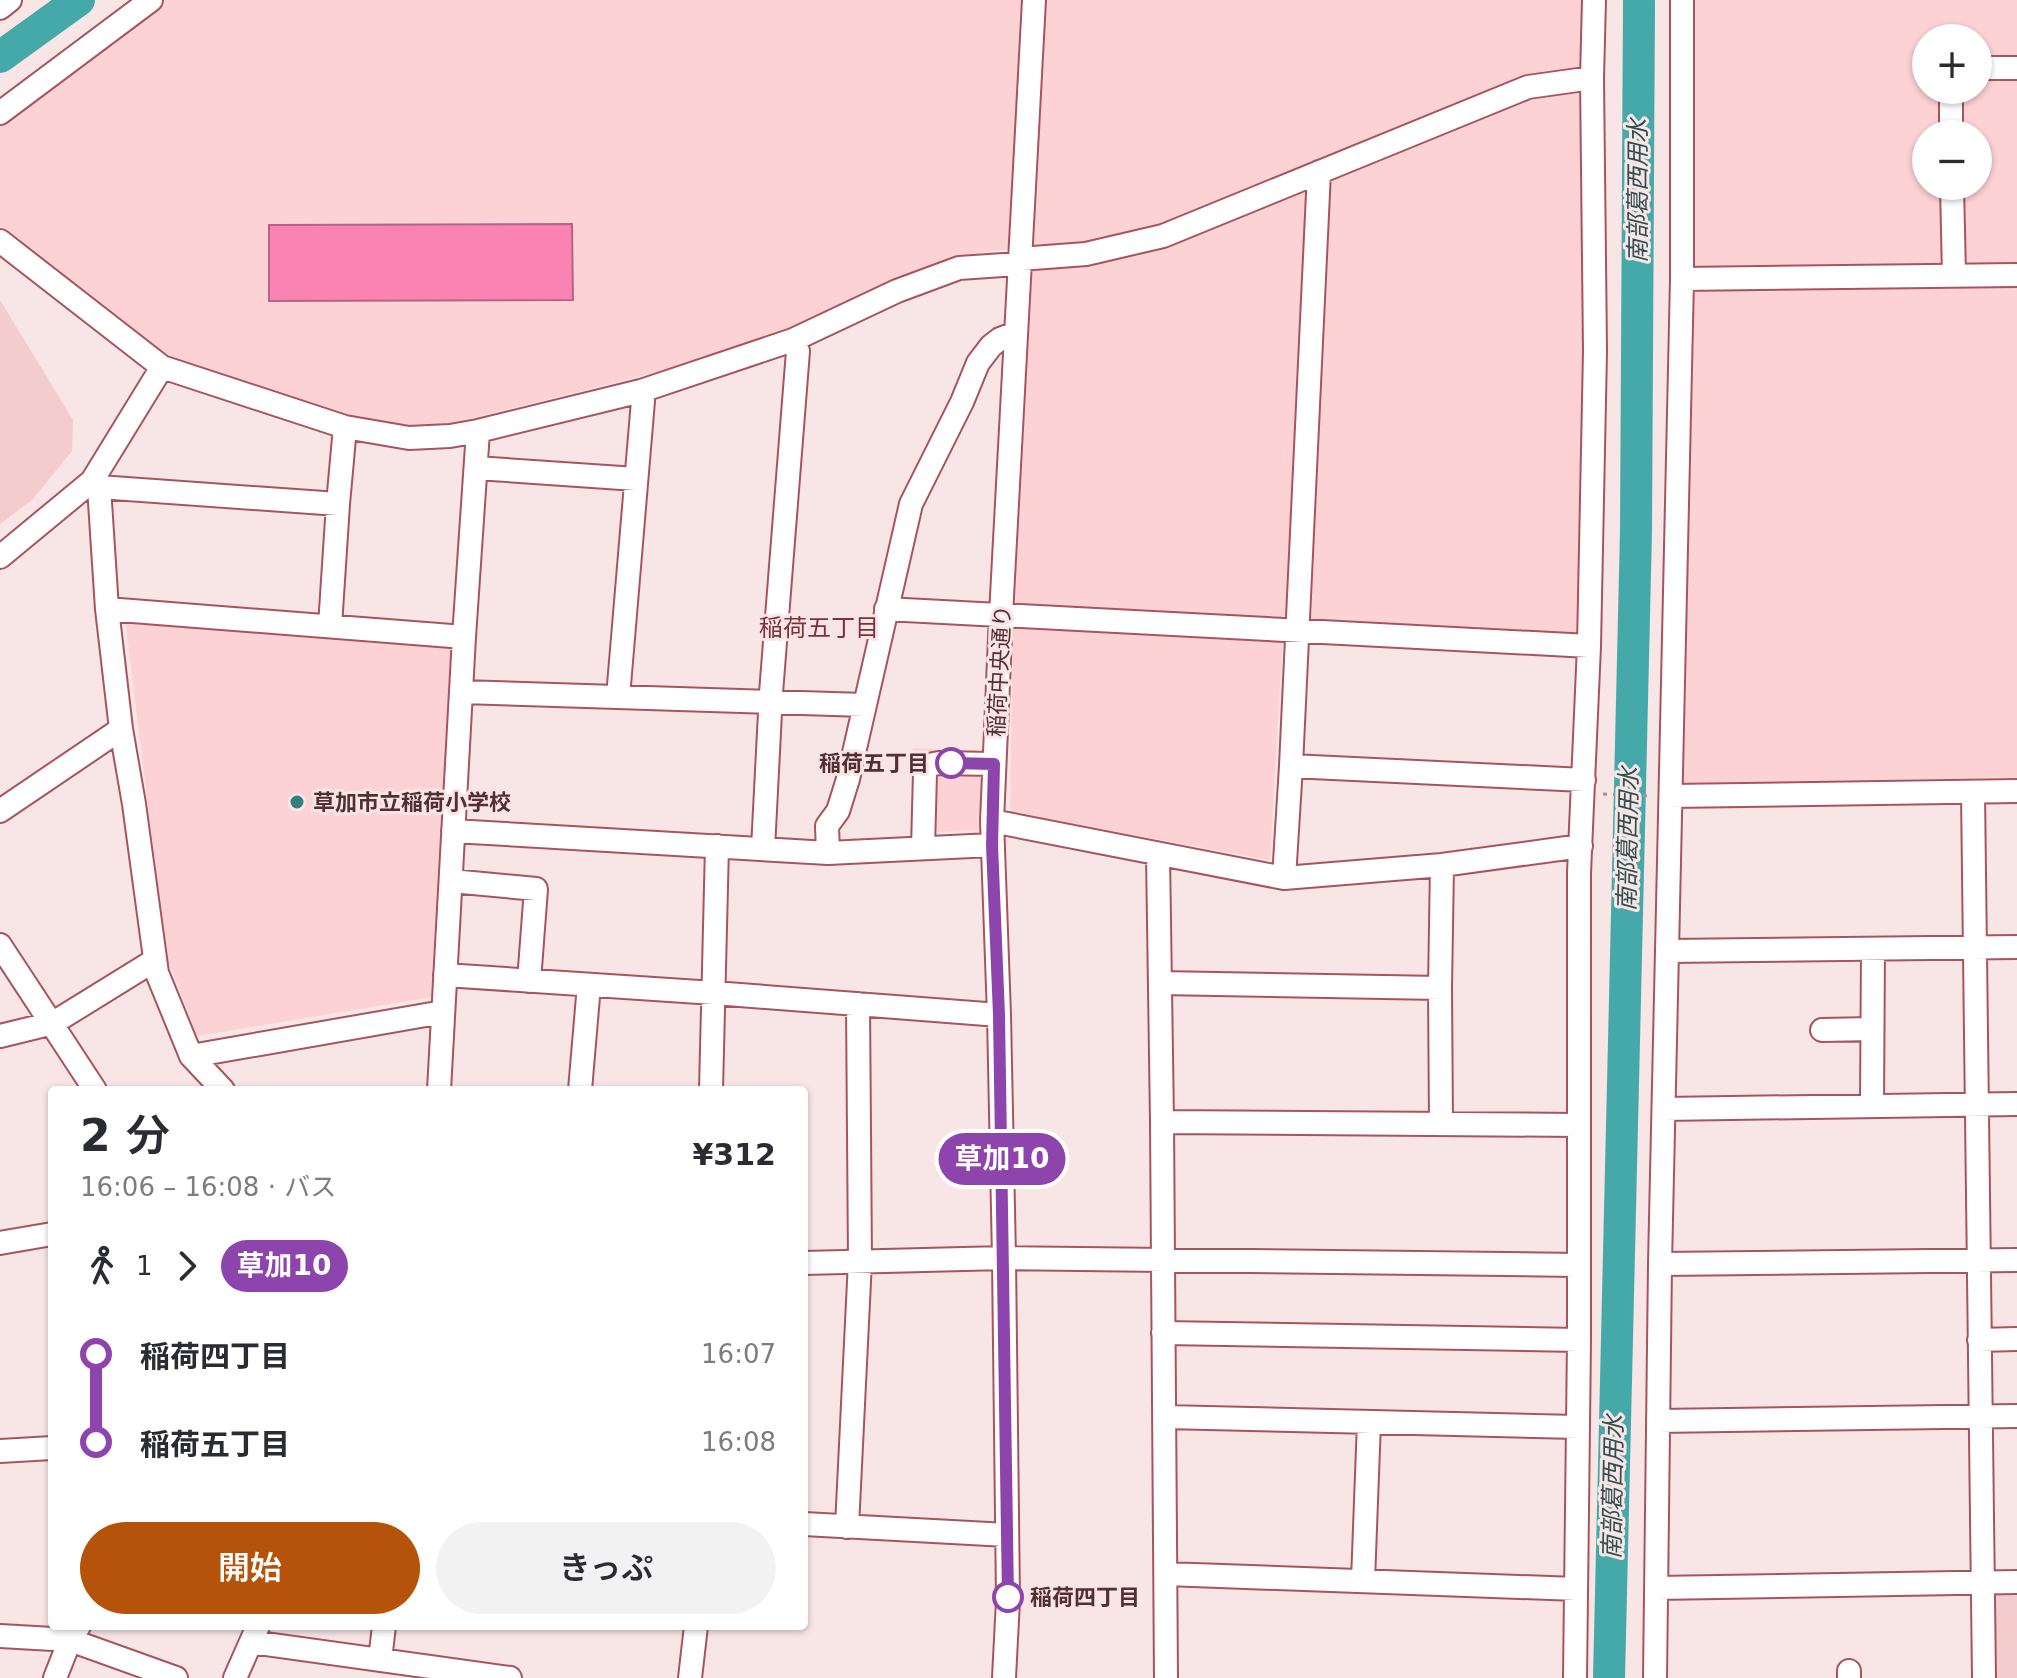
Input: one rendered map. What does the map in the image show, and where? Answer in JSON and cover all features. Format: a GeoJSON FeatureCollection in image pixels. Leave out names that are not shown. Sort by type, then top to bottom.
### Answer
{"type":"FeatureCollection","features":[{"type":"Feature","properties":{"kind":"street"},"geometry":{"type":"LineString","coordinates":[[0,8],[10,0]]}},
{"type":"Feature","properties":{"kind":"street"},"geometry":{"type":"LineString","coordinates":[[0,113],[151,0]]}},
{"type":"Feature","properties":{"kind":"street","name":"稲荷中央通り"},"geometry":{"type":"LineString","coordinates":[[1004,1678],[1008,1600],[1004,1258],[992,821],[1034,0]]}},
{"type":"Feature","properties":{"kind":"street"},"geometry":{"type":"LineString","coordinates":[[1575,1678],[1581,846],[1595,351],[1594,0]]}},
{"type":"Feature","properties":{"kind":"street"},"geometry":{"type":"LineString","coordinates":[[1655,1678],[1667,951],[1661,796],[1682,279],[1682,0]]}},
{"type":"Feature","properties":{"kind":"street"},"geometry":{"type":"LineString","coordinates":[[1992,68],[2017,68]]}},
{"type":"Feature","properties":{"kind":"street"},"geometry":{"type":"LineString","coordinates":[[0,241],[162,367],[345,427],[409,438],[450,436],[641,391],[793,340],[897,291],[959,268],[1086,254],[1163,236],[1528,87],[1592,78]]}},
{"type":"Feature","properties":{"kind":"street"},"geometry":{"type":"LineString","coordinates":[[1284,878],[1319,172]]}},
{"type":"Feature","properties":{"kind":"street"},"geometry":{"type":"LineString","coordinates":[[1952,200],[1954,275]]}},
{"type":"Feature","properties":{"kind":"street"},"geometry":{"type":"LineString","coordinates":[[1682,279],[2017,275]]}},
{"type":"Feature","properties":{"kind":"street"},"geometry":{"type":"LineString","coordinates":[[828,853],[827,826],[838,811],[848,779],[911,504],[978,363],[991,346],[1016,333]]}},
{"type":"Feature","properties":{"kind":"street"},"geometry":{"type":"LineString","coordinates":[[763,849],[798,351],[793,340]]}},
{"type":"Feature","properties":{"kind":"street"},"geometry":{"type":"LineString","coordinates":[[0,557],[96,484],[162,367]]}},
{"type":"Feature","properties":{"kind":"street"},"geometry":{"type":"LineString","coordinates":[[618,697],[643,401],[641,391]]}},
{"type":"Feature","properties":{"kind":"street"},"geometry":{"type":"LineString","coordinates":[[330,626],[345,427]]}},
{"type":"Feature","properties":{"kind":"street"},"geometry":{"type":"LineString","coordinates":[[439,1086],[478,431]]}},
{"type":"Feature","properties":{"kind":"street"},"geometry":{"type":"LineString","coordinates":[[476,468],[636,479]]}},
{"type":"Feature","properties":{"kind":"street"},"geometry":{"type":"LineString","coordinates":[[96,484],[338,504]]}},
{"type":"Feature","properties":{"kind":"street"},"geometry":{"type":"LineString","coordinates":[[96,484],[121,729],[157,973],[191,1056],[219,1086]]}},
{"type":"Feature","properties":{"kind":"street"},"geometry":{"type":"LineString","coordinates":[[107,609],[464,637]]}},
{"type":"Feature","properties":{"kind":"street"},"geometry":{"type":"LineString","coordinates":[[886,609],[1589,646]]}},
{"type":"Feature","properties":{"kind":"street"},"geometry":{"type":"LineString","coordinates":[[461,692],[864,705]]}},
{"type":"Feature","properties":{"kind":"street"},"geometry":{"type":"LineString","coordinates":[[0,811],[121,729]]}},
{"type":"Feature","properties":{"kind":"street"},"geometry":{"type":"LineString","coordinates":[[923,848],[925,773],[929,765],[994,764]]}},
{"type":"Feature","properties":{"kind":"street"},"geometry":{"type":"LineString","coordinates":[[1291,766],[1584,780]]}},
{"type":"Feature","properties":{"kind":"street"},"geometry":{"type":"LineString","coordinates":[[1661,796],[2017,791]]}},
{"type":"Feature","properties":{"kind":"street"},"geometry":{"type":"LineString","coordinates":[[1973,792],[1984,1678]]}},
{"type":"Feature","properties":{"kind":"street"},"geometry":{"type":"LineString","coordinates":[[992,821],[1284,878],[1442,865],[1581,846]]}},
{"type":"Feature","properties":{"kind":"street"},"geometry":{"type":"LineString","coordinates":[[453,831],[828,853],[992,845]]}},
{"type":"Feature","properties":{"kind":"street"},"geometry":{"type":"LineString","coordinates":[[711,1086],[717,846]]}},
{"type":"Feature","properties":{"kind":"street"},"geometry":{"type":"LineString","coordinates":[[1158,854],[1166,1678]]}},
{"type":"Feature","properties":{"kind":"street"},"geometry":{"type":"LineString","coordinates":[[1441,1124],[1442,865]]}},
{"type":"Feature","properties":{"kind":"street"},"geometry":{"type":"LineString","coordinates":[[451,881],[536,889],[529,981]]}},
{"type":"Feature","properties":{"kind":"street"},"geometry":{"type":"LineString","coordinates":[[0,945],[92,1086]]}},
{"type":"Feature","properties":{"kind":"street"},"geometry":{"type":"LineString","coordinates":[[1667,951],[2017,947]]}},
{"type":"Feature","properties":{"kind":"street"},"geometry":{"type":"LineString","coordinates":[[1872,1105],[1873,949]]}},
{"type":"Feature","properties":{"kind":"street"},"geometry":{"type":"LineString","coordinates":[[0,1036],[53,1023],[155,960]]}},
{"type":"Feature","properties":{"kind":"street"},"geometry":{"type":"LineString","coordinates":[[445,975],[999,1015]]}},
{"type":"Feature","properties":{"kind":"street"},"geometry":{"type":"LineString","coordinates":[[1160,983],[1440,988]]}},
{"type":"Feature","properties":{"kind":"street"},"geometry":{"type":"LineString","coordinates":[[580,1086],[589,985]]}},
{"type":"Feature","properties":{"kind":"street"},"geometry":{"type":"LineString","coordinates":[[847,1527],[860,1261],[858,1004]]}},
{"type":"Feature","properties":{"kind":"street"},"geometry":{"type":"LineString","coordinates":[[191,1056],[443,1012]]}},
{"type":"Feature","properties":{"kind":"street"},"geometry":{"type":"LineString","coordinates":[[1822,1030],[1872,1029]]}},
{"type":"Feature","properties":{"kind":"street"},"geometry":{"type":"LineString","coordinates":[[1664,1109],[2017,1104]]}},
{"type":"Feature","properties":{"kind":"street"},"geometry":{"type":"LineString","coordinates":[[1162,1122],[1578,1125]]}},
{"type":"Feature","properties":{"kind":"street"},"geometry":{"type":"LineString","coordinates":[[0,1243],[48,1235]]}},
{"type":"Feature","properties":{"kind":"street"},"geometry":{"type":"LineString","coordinates":[[808,1263],[1004,1258],[1578,1265]]}},
{"type":"Feature","properties":{"kind":"street"},"geometry":{"type":"LineString","coordinates":[[1660,1264],[2017,1260]]}},
{"type":"Feature","properties":{"kind":"street"},"geometry":{"type":"LineString","coordinates":[[1163,1333],[1579,1340]]}},
{"type":"Feature","properties":{"kind":"street"},"geometry":{"type":"LineString","coordinates":[[1979,1340],[2017,1339]]}},
{"type":"Feature","properties":{"kind":"street"},"geometry":{"type":"LineString","coordinates":[[1658,1421],[2017,1416]]}},
{"type":"Feature","properties":{"kind":"street"},"geometry":{"type":"LineString","coordinates":[[1165,1417],[1577,1427]]}},
{"type":"Feature","properties":{"kind":"street"},"geometry":{"type":"LineString","coordinates":[[1363,1581],[1369,1422]]}},
{"type":"Feature","properties":{"kind":"street"},"geometry":{"type":"LineString","coordinates":[[0,1451],[48,1448]]}},
{"type":"Feature","properties":{"kind":"street"},"geometry":{"type":"LineString","coordinates":[[808,1524],[1007,1535]]}},
{"type":"Feature","properties":{"kind":"street"},"geometry":{"type":"LineString","coordinates":[[1166,1574],[1576,1589]]}},
{"type":"Feature","properties":{"kind":"street"},"geometry":{"type":"LineString","coordinates":[[1656,1588],[2017,1582]]}},
{"type":"Feature","properties":{"kind":"street"},"geometry":{"type":"LineString","coordinates":[[380,1660],[384,1630]]}},
{"type":"Feature","properties":{"kind":"street"},"geometry":{"type":"LineString","coordinates":[[690,1678],[696,1630]]}},
{"type":"Feature","properties":{"kind":"street"},"geometry":{"type":"LineString","coordinates":[[0,1636],[75,1633],[176,1678]]}},
{"type":"Feature","properties":{"kind":"street"},"geometry":{"type":"LineString","coordinates":[[55,1678],[75,1633]]}},
{"type":"Feature","properties":{"kind":"street"},"geometry":{"type":"LineString","coordinates":[[235,1678],[255,1634],[450,1674],[510,1678]]}},
{"type":"Feature","properties":{"kind":"path"},"geometry":{"type":"LineString","coordinates":[[1607,795],[1661,796]]}},
{"type":"Feature","properties":{"kind":"shaded area"},"geometry":{"type":"Polygon","coordinates":[[[161,0],[1585,0],[1582,627],[1574,635],[1315,622],[1308,615],[1284,615],[1270,860],[1010,812],[1013,634],[1033,243],[956,255],[882,284],[809,320],[672,368],[452,423],[392,425],[363,419],[169,357],[0,226],[0,125],[161,0]]]}},
{"type":"Feature","properties":{"kind":"shaded area"},"geometry":{"type":"Polygon","coordinates":[[[1691,0],[2017,0],[2017,777],[1684,784],[1680,778],[1691,0]]]}},
{"type":"Feature","properties":{"kind":"shaded area"},"geometry":{"type":"Polygon","coordinates":[[[0,300],[73,420],[72,451],[32,500],[0,524],[0,300]]]}},
{"type":"Feature","properties":{"kind":"shaded area","name":"草加市立稲荷小学校"},"geometry":{"type":"Polygon","coordinates":[[[125,619],[456,646],[432,997],[197,1036],[167,957],[125,619]]]}},
{"type":"Feature","properties":{"kind":"shaded area"},"geometry":{"type":"Polygon","coordinates":[[[913,748],[985,752],[982,830],[910,833],[913,748]]]}},
{"type":"Feature","properties":{"kind":"shaded area"},"geometry":{"type":"Polygon","coordinates":[[[2017,1592],[2017,1678],[1993,1678],[1992,1599],[1999,1593],[2017,1592]]]}},
{"type":"Feature","properties":{"kind":"building"},"geometry":{"type":"Polygon","coordinates":[[[572,224],[573,300],[269,301],[269,225],[572,224]]]}},
{"type":"Feature","properties":{"kind":"waterway"},"geometry":{"type":"LineString","coordinates":[[0,57],[79,0]]}},
{"type":"Feature","properties":{"kind":"waterway","name":"南部葛西用水"},"geometry":{"type":"LineString","coordinates":[[1609,1678],[1636,531],[1639,0]]}},
{"type":"Feature","properties":{"kind":"bus line","name":"草加10"},"geometry":{"type":"LineString","coordinates":[[951,763],[994,764],[992,845],[999,1015],[1008,1597]]}},
{"type":"Feature","properties":{"kind":"place","name":"稲荷五丁目"},"geometry":{"type":"Point","coordinates":[951,763]}},
{"type":"Feature","properties":{"kind":"place","name":"草加市立稲荷小学校"},"geometry":{"type":"Point","coordinates":[297,802]}},
{"type":"Feature","properties":{"kind":"place","name":"稲荷四丁目"},"geometry":{"type":"Point","coordinates":[1008,1597]}},
{"type":"Feature","properties":{"kind":"district","name":"稲荷五丁目"},"geometry":{"type":"Point","coordinates":[819,628]}}]}
